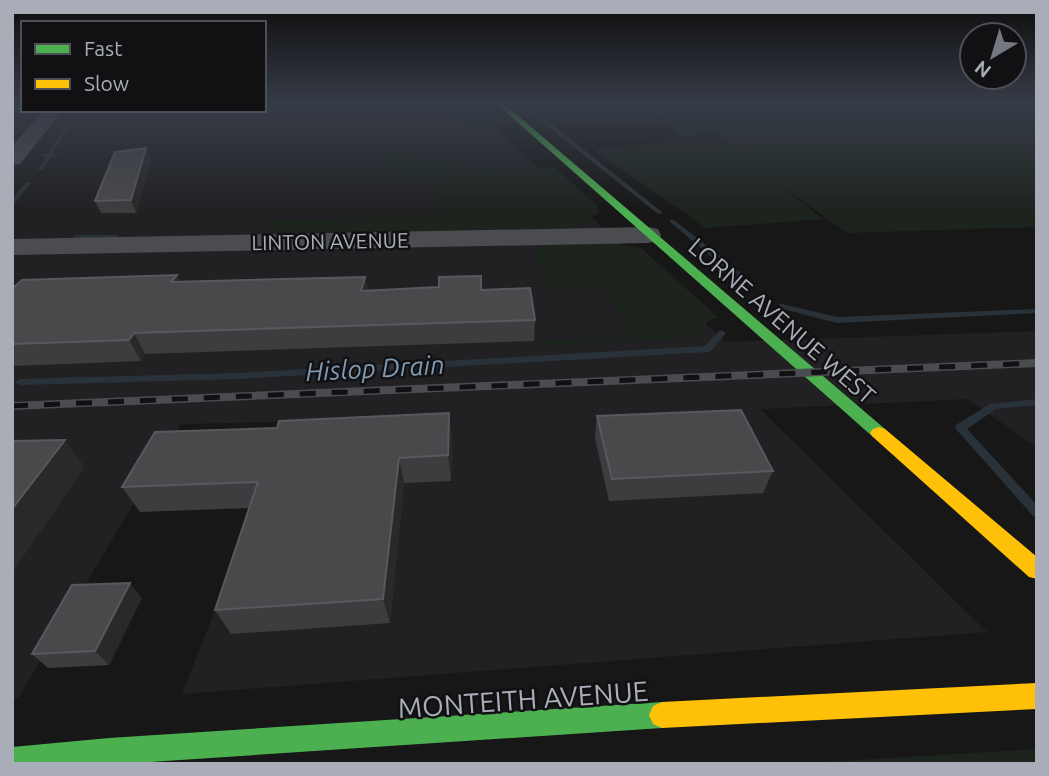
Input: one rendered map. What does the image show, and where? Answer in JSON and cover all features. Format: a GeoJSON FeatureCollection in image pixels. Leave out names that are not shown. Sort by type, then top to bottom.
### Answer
{"type":"FeatureCollection","features":[{"type":"Feature","properties":{"kind":"main road","name":"LORNE AVENUE WEST"},"geometry":{"type":"LineString","coordinates":[[540,139],[1037,570]]}},
{"type":"Feature","properties":{"kind":"main road","name":"MONTEITH AVENUE"},"geometry":{"type":"LineString","coordinates":[[12,761],[108,757],[555,721],[1037,696]]}},
{"type":"Feature","properties":{"kind":"street"},"geometry":{"type":"LineString","coordinates":[[12,159],[29,139]]}},
{"type":"Feature","properties":{"kind":"street","name":"LINTON AVENUE"},"geometry":{"type":"LineString","coordinates":[[12,247],[648,235]]}},
{"type":"Feature","properties":{"kind":"shaded area"},"geometry":{"type":"Polygon","coordinates":[[[12,139],[508,139],[725,342],[1037,331],[1037,448],[968,399],[760,409],[987,632],[182,694],[289,422],[181,424],[18,698],[12,698],[12,139]]]}},
{"type":"Feature","properties":{"kind":"shaded area"},"geometry":{"type":"Polygon","coordinates":[[[686,139],[718,139],[730,148],[720,139],[1037,139],[1037,227],[847,233],[777,183],[823,219],[706,228],[593,150],[686,139]]]}},
{"type":"Feature","properties":{"kind":"shaded area"},"geometry":{"type":"Polygon","coordinates":[[[401,149],[416,162],[446,158],[461,171],[498,167],[505,173],[554,167],[596,204],[599,213],[577,227],[560,228],[284,235],[264,230],[270,220],[437,217],[441,180],[421,178],[293,182],[295,179],[387,177],[378,152],[401,149]]]}},
{"type":"Feature","properties":{"kind":"shaded area"},"geometry":{"type":"Polygon","coordinates":[[[599,242],[641,248],[719,318],[708,320],[702,337],[539,347],[538,341],[630,336],[607,289],[566,291],[543,284],[536,250],[540,247],[599,242]]]}},
{"type":"Feature","properties":{"kind":"shaded area"},"geometry":{"type":"Polygon","coordinates":[[[1037,749],[1037,764],[790,764],[1037,749]]]}},
{"type":"Feature","properties":{"kind":"building"},"geometry":{"type":"Polygon","coordinates":[[[146,148],[131,200],[95,201],[115,152],[146,148]]]}},
{"type":"Feature","properties":{"kind":"building"},"geometry":{"type":"Polygon","coordinates":[[[177,275],[171,282],[365,277],[361,291],[439,287],[439,277],[481,276],[481,290],[530,288],[535,320],[134,333],[129,340],[12,344],[12,289],[22,280],[177,275]]]}},
{"type":"Feature","properties":{"kind":"building"},"geometry":{"type":"Polygon","coordinates":[[[741,410],[773,471],[612,479],[597,416],[741,410]]]}},
{"type":"Feature","properties":{"kind":"building"},"geometry":{"type":"Polygon","coordinates":[[[449,413],[448,455],[399,458],[383,599],[215,610],[258,482],[122,487],[155,432],[277,428],[279,421],[449,413]]]}},
{"type":"Feature","properties":{"kind":"building"},"geometry":{"type":"Polygon","coordinates":[[[65,440],[12,509],[12,441],[65,440]]]}},
{"type":"Feature","properties":{"kind":"building"},"geometry":{"type":"Polygon","coordinates":[[[130,583],[95,651],[32,654],[72,585],[130,583]]]}},
{"type":"Feature","properties":{"kind":"waterway"},"geometry":{"type":"LineString","coordinates":[[50,155],[59,139]]}},
{"type":"Feature","properties":{"kind":"waterway"},"geometry":{"type":"LineString","coordinates":[[567,139],[660,213]]}},
{"type":"Feature","properties":{"kind":"waterway"},"geometry":{"type":"LineString","coordinates":[[41,155],[50,155]]}},
{"type":"Feature","properties":{"kind":"waterway"},"geometry":{"type":"LineString","coordinates":[[41,169],[50,155]]}},
{"type":"Feature","properties":{"kind":"waterway"},"geometry":{"type":"LineString","coordinates":[[50,155],[59,155]]}},
{"type":"Feature","properties":{"kind":"waterway"},"geometry":{"type":"LineString","coordinates":[[13,202],[28,183]]}},
{"type":"Feature","properties":{"kind":"waterway"},"geometry":{"type":"LineString","coordinates":[[672,221],[741,277]]}},
{"type":"Feature","properties":{"kind":"waterway"},"geometry":{"type":"LineString","coordinates":[[76,237],[117,237]]}},
{"type":"Feature","properties":{"kind":"waterway","name":"Hislop Drain"},"geometry":{"type":"LineString","coordinates":[[782,306],[837,320],[1037,311]]}},
{"type":"Feature","properties":{"kind":"waterway","name":"Hislop Drain"},"geometry":{"type":"LineString","coordinates":[[20,382],[238,376],[708,349],[722,333]]}},
{"type":"Feature","properties":{"kind":"waterway"},"geometry":{"type":"LineString","coordinates":[[1037,402],[994,406],[960,428],[1037,513]]}},
{"type":"Feature","properties":{"kind":"railway"},"geometry":{"type":"LineString","coordinates":[[12,406],[1037,363]]}},
{"type":"Feature","properties":{"kind":"traffic: fast"},"geometry":{"type":"LineString","coordinates":[[541,139],[879,433]]}},
{"type":"Feature","properties":{"kind":"traffic: fast"},"geometry":{"type":"LineString","coordinates":[[12,761],[109,751],[662,715]]}},
{"type":"Feature","properties":{"kind":"traffic: slow"},"geometry":{"type":"LineString","coordinates":[[879,433],[1037,570]]}},
{"type":"Feature","properties":{"kind":"traffic: slow"},"geometry":{"type":"LineString","coordinates":[[662,715],[1037,696]]}}]}
